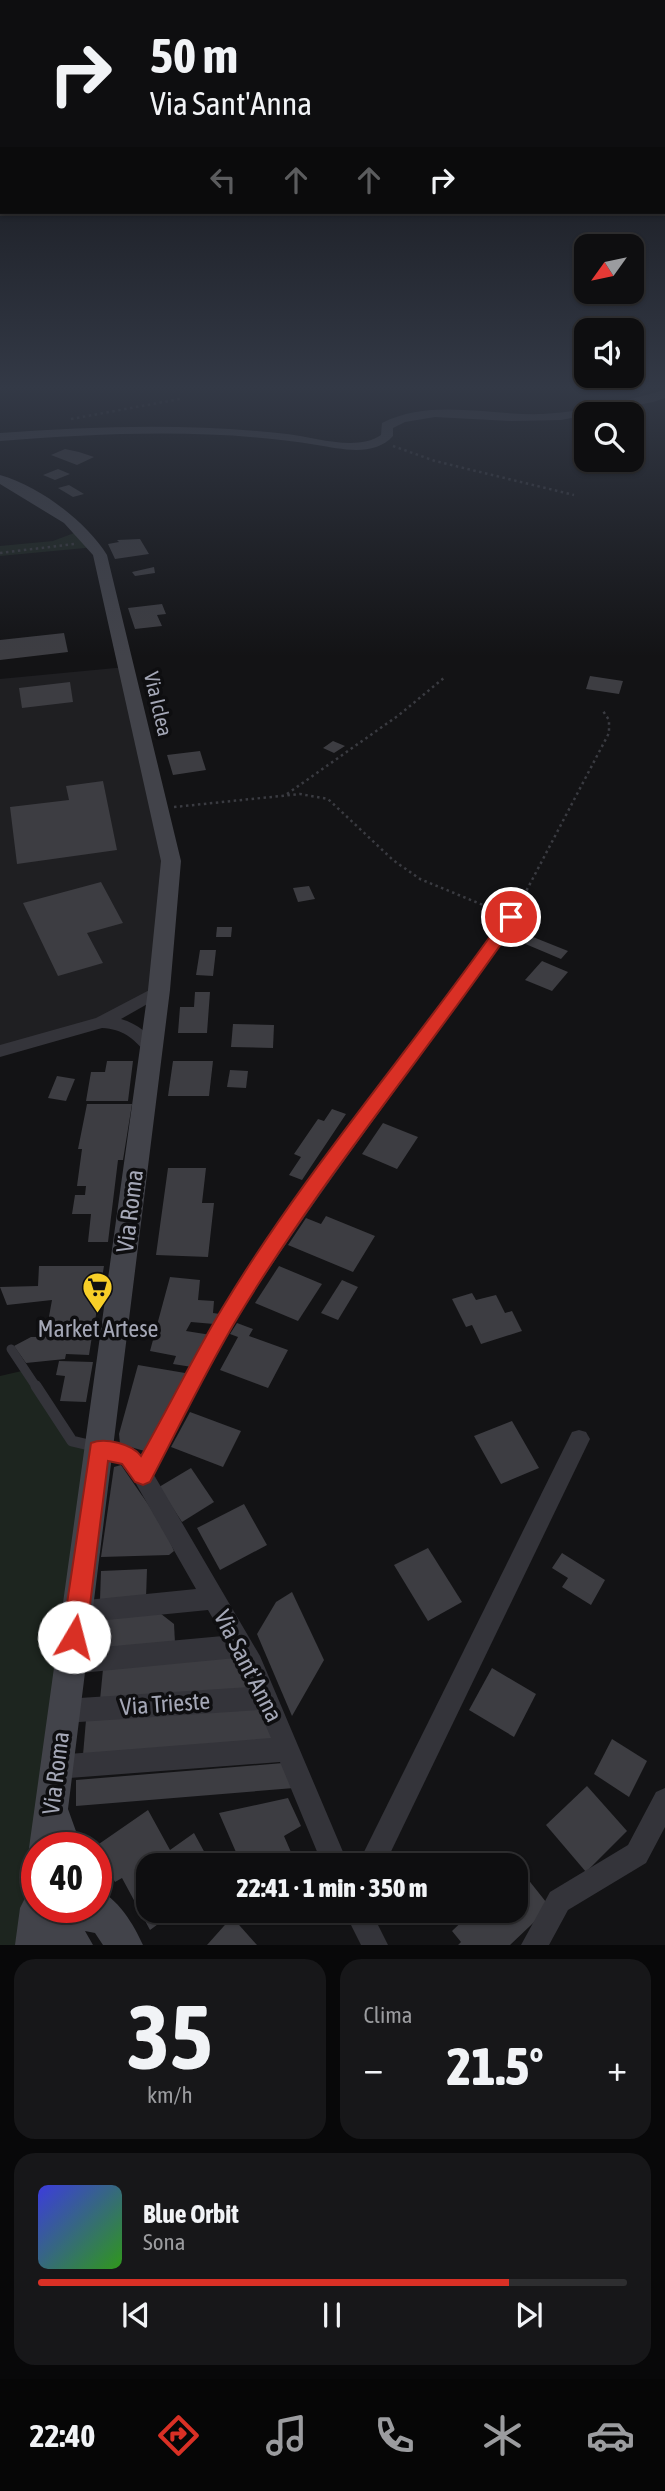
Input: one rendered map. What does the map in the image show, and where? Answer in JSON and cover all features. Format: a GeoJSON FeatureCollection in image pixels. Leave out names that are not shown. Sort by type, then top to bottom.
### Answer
{"type":"FeatureCollection","features":[{"type":"Feature","properties":{"kind":"street"},"geometry":{"type":"LineString","coordinates":[[0,479],[56,510],[93,541]]}},
{"type":"Feature","properties":{"kind":"street","name":"Via Iclea"},"geometry":{"type":"LineString","coordinates":[[93,541],[100,555],[171,861],[159,990]]}},
{"type":"Feature","properties":{"kind":"street"},"geometry":{"type":"LineString","coordinates":[[143,1475],[230,1312],[319,1180],[460,993],[513,915]]}},
{"type":"Feature","properties":{"kind":"street"},"geometry":{"type":"LineString","coordinates":[[0,1051],[102,1022],[159,990]]}},
{"type":"Feature","properties":{"kind":"street","name":"Via Roma"},"geometry":{"type":"LineString","coordinates":[[48,1832],[99,1449],[148,1030],[159,990]]}},
{"type":"Feature","properties":{"kind":"street"},"geometry":{"type":"LineString","coordinates":[[102,1022],[119,1022],[148,1030],[145,1011],[124,1009]]}},
{"type":"Feature","properties":{"kind":"street"},"geometry":{"type":"LineString","coordinates":[[376,1853],[579,1439]]}},
{"type":"Feature","properties":{"kind":"street","name":"Via Sant'Anna"},"geometry":{"type":"LineString","coordinates":[[99,1449],[129,1456],[143,1475],[214,1598],[267,1698],[331,1853]]}},
{"type":"Feature","properties":{"kind":"street"},"geometry":{"type":"LineString","coordinates":[[77,1612],[214,1598]]}},
{"type":"Feature","properties":{"kind":"street"},"geometry":{"type":"LineString","coordinates":[[71,1662],[241,1646]]}},
{"type":"Feature","properties":{"kind":"street","name":"Via Trieste"},"geometry":{"type":"LineString","coordinates":[[64,1711],[267,1698]]}},
{"type":"Feature","properties":{"kind":"street"},"geometry":{"type":"LineString","coordinates":[[56,1767],[288,1749]]}},
{"type":"Feature","properties":{"kind":"street"},"geometry":{"type":"LineString","coordinates":[[534,1945],[559,1901],[637,1854],[665,1801]]}},
{"type":"Feature","properties":{"kind":"street"},"geometry":{"type":"LineString","coordinates":[[51,1806],[60,1832]]}},
{"type":"Feature","properties":{"kind":"street"},"geometry":{"type":"LineString","coordinates":[[39,1923],[75,1945]]}},
{"type":"Feature","properties":{"kind":"street"},"geometry":{"type":"LineString","coordinates":[[363,1923],[375,1945]]}},
{"type":"Feature","properties":{"kind":"lane"},"geometry":{"type":"LineString","coordinates":[[11,1349],[72,1441],[99,1449]]}},
{"type":"Feature","properties":{"kind":"path"},"geometry":{"type":"LineString","coordinates":[[495,476],[574,495]]}},
{"type":"Feature","properties":{"kind":"path"},"geometry":{"type":"LineString","coordinates":[[0,553],[93,541]]}},
{"type":"Feature","properties":{"kind":"path"},"geometry":{"type":"LineString","coordinates":[[285,796],[399,715],[445,677]]}},
{"type":"Feature","properties":{"kind":"path"},"geometry":{"type":"LineString","coordinates":[[158,808],[300,794],[328,799],[393,860],[420,879],[513,915],[608,733],[608,720],[603,710]]}},
{"type":"Feature","properties":{"kind":"shaded area"},"geometry":{"type":"Polygon","coordinates":[[[82,530],[96,547],[0,556],[0,546],[53,541],[82,530]]]}},
{"type":"Feature","properties":{"kind":"shaded area"},"geometry":{"type":"Polygon","coordinates":[[[126,667],[171,861],[159,990],[102,1022],[0,1051],[0,679],[126,667]]]}},
{"type":"Feature","properties":{"kind":"shaded area"},"geometry":{"type":"Polygon","coordinates":[[[26,1370],[72,1441],[99,1449],[39,1832],[21,1832],[21,1923],[36,1923],[33,1945],[0,1945],[0,1376],[26,1370]]]}},
{"type":"Feature","properties":{"kind":"building"},"geometry":{"type":"Polygon","coordinates":[[[45,476],[66,476],[55,480],[45,476]]]}},
{"type":"Feature","properties":{"kind":"building"},"geometry":{"type":"Polygon","coordinates":[[[69,485],[84,494],[73,497],[58,488],[69,485]]]}},
{"type":"Feature","properties":{"kind":"building"},"geometry":{"type":"Polygon","coordinates":[[[140,539],[149,554],[115,559],[108,544],[119,542],[117,540],[140,539]]]}},
{"type":"Feature","properties":{"kind":"building"},"geometry":{"type":"Polygon","coordinates":[[[154,567],[155,573],[135,576],[132,572],[154,567]]]}},
{"type":"Feature","properties":{"kind":"building"},"geometry":{"type":"Polygon","coordinates":[[[162,604],[166,614],[157,615],[162,626],[135,629],[128,608],[162,604]]]}},
{"type":"Feature","properties":{"kind":"building"},"geometry":{"type":"Polygon","coordinates":[[[64,633],[68,652],[0,660],[0,640],[64,633]]]}},
{"type":"Feature","properties":{"kind":"building"},"geometry":{"type":"Polygon","coordinates":[[[590,676],[623,681],[619,694],[586,689],[590,676]]]}},
{"type":"Feature","properties":{"kind":"building"},"geometry":{"type":"Polygon","coordinates":[[[70,682],[73,702],[22,708],[19,688],[70,682]]]}},
{"type":"Feature","properties":{"kind":"building"},"geometry":{"type":"Polygon","coordinates":[[[333,741],[345,746],[334,753],[323,748],[333,741]]]}},
{"type":"Feature","properties":{"kind":"building"},"geometry":{"type":"Polygon","coordinates":[[[200,751],[206,770],[173,775],[167,755],[200,751]]]}},
{"type":"Feature","properties":{"kind":"building"},"geometry":{"type":"Polygon","coordinates":[[[103,781],[117,850],[17,864],[10,807],[69,800],[66,786],[103,781]]]}},
{"type":"Feature","properties":{"kind":"building"},"geometry":{"type":"Polygon","coordinates":[[[101,882],[123,923],[87,933],[103,963],[58,976],[23,903],[101,882]]]}},
{"type":"Feature","properties":{"kind":"building"},"geometry":{"type":"Polygon","coordinates":[[[309,886],[315,899],[298,902],[293,888],[309,886]]]}},
{"type":"Feature","properties":{"kind":"building"},"geometry":{"type":"Polygon","coordinates":[[[217,927],[232,927],[231,937],[216,937],[217,927]]]}},
{"type":"Feature","properties":{"kind":"building"},"geometry":{"type":"Polygon","coordinates":[[[523,933],[568,951],[561,959],[516,940],[523,933]]]}},
{"type":"Feature","properties":{"kind":"building"},"geometry":{"type":"Polygon","coordinates":[[[200,950],[216,950],[213,976],[196,975],[200,950]]]}},
{"type":"Feature","properties":{"kind":"building"},"geometry":{"type":"Polygon","coordinates":[[[542,961],[568,972],[552,991],[525,980],[542,961]]]}},
{"type":"Feature","properties":{"kind":"building"},"geometry":{"type":"Polygon","coordinates":[[[195,992],[210,992],[207,1033],[178,1033],[180,1007],[194,1007],[195,992]]]}},
{"type":"Feature","properties":{"kind":"building"},"geometry":{"type":"Polygon","coordinates":[[[233,1024],[274,1025],[273,1048],[231,1047],[233,1024]]]}},
{"type":"Feature","properties":{"kind":"building"},"geometry":{"type":"Polygon","coordinates":[[[107,1061],[133,1061],[128,1101],[86,1101],[91,1072],[105,1072],[107,1061]]]}},
{"type":"Feature","properties":{"kind":"building"},"geometry":{"type":"Polygon","coordinates":[[[173,1061],[213,1061],[209,1096],[168,1096],[173,1061]]]}},
{"type":"Feature","properties":{"kind":"building"},"geometry":{"type":"Polygon","coordinates":[[[230,1070],[248,1071],[246,1088],[227,1087],[230,1070]]]}},
{"type":"Feature","properties":{"kind":"building"},"geometry":{"type":"Polygon","coordinates":[[[57,1076],[75,1079],[66,1101],[48,1098],[57,1076]]]}},
{"type":"Feature","properties":{"kind":"building"},"geometry":{"type":"Polygon","coordinates":[[[87,1104],[132,1104],[123,1160],[118,1160],[108,1242],[88,1242],[91,1214],[72,1214],[75,1195],[85,1195],[86,1186],[77,1186],[82,1149],[78,1149],[87,1104]]]}},
{"type":"Feature","properties":{"kind":"building"},"geometry":{"type":"Polygon","coordinates":[[[332,1109],[346,1114],[302,1180],[289,1175],[301,1157],[294,1154],[318,1119],[324,1121],[332,1109]]]}},
{"type":"Feature","properties":{"kind":"building"},"geometry":{"type":"Polygon","coordinates":[[[383,1123],[418,1137],[397,1169],[362,1154],[383,1123]]]}},
{"type":"Feature","properties":{"kind":"building"},"geometry":{"type":"Polygon","coordinates":[[[168,1168],[206,1168],[202,1203],[214,1203],[208,1257],[156,1255],[168,1168]]]}},
{"type":"Feature","properties":{"kind":"building"},"geometry":{"type":"Polygon","coordinates":[[[326,1216],[375,1236],[353,1272],[288,1245],[306,1218],[321,1224],[326,1216]]]}},
{"type":"Feature","properties":{"kind":"building"},"geometry":{"type":"Polygon","coordinates":[[[39,1266],[104,1266],[93,1333],[46,1333],[52,1300],[7,1305],[0,1287],[38,1286],[39,1266]]]}},
{"type":"Feature","properties":{"kind":"building"},"geometry":{"type":"Polygon","coordinates":[[[279,1266],[322,1284],[298,1321],[255,1303],[279,1266]]]}},
{"type":"Feature","properties":{"kind":"building"},"geometry":{"type":"Polygon","coordinates":[[[170,1277],[200,1280],[198,1300],[214,1301],[213,1313],[220,1314],[214,1324],[191,1322],[186,1331],[211,1335],[192,1367],[173,1364],[176,1356],[150,1351],[170,1277]]]}},
{"type":"Feature","properties":{"kind":"building"},"geometry":{"type":"Polygon","coordinates":[[[342,1280],[358,1287],[338,1320],[321,1313],[342,1280]]]}},
{"type":"Feature","properties":{"kind":"building"},"geometry":{"type":"Polygon","coordinates":[[[472,1293],[476,1300],[496,1295],[505,1313],[512,1311],[522,1331],[481,1344],[472,1325],[466,1327],[452,1299],[472,1293]]]}},
{"type":"Feature","properties":{"kind":"building"},"geometry":{"type":"Polygon","coordinates":[[[237,1323],[253,1329],[249,1336],[288,1350],[268,1388],[220,1370],[238,1337],[230,1334],[237,1323]]]}},
{"type":"Feature","properties":{"kind":"building"},"geometry":{"type":"Polygon","coordinates":[[[92,1336],[89,1355],[66,1354],[65,1359],[26,1363],[14,1346],[31,1337],[92,1336]]]}},
{"type":"Feature","properties":{"kind":"building"},"geometry":{"type":"Polygon","coordinates":[[[59,1361],[93,1362],[86,1402],[60,1401],[65,1376],[56,1375],[59,1361]]]}},
{"type":"Feature","properties":{"kind":"building"},"geometry":{"type":"Polygon","coordinates":[[[138,1365],[191,1374],[148,1452],[120,1444],[119,1434],[138,1365]]]}},
{"type":"Feature","properties":{"kind":"building"},"geometry":{"type":"Polygon","coordinates":[[[190,1412],[241,1431],[223,1467],[171,1447],[190,1412]]]}},
{"type":"Feature","properties":{"kind":"building"},"geometry":{"type":"Polygon","coordinates":[[[512,1421],[539,1468],[501,1484],[474,1436],[512,1421]]]}},
{"type":"Feature","properties":{"kind":"building"},"geometry":{"type":"Polygon","coordinates":[[[121,1465],[163,1526],[174,1551],[169,1555],[101,1557],[114,1467],[121,1465]]]}},
{"type":"Feature","properties":{"kind":"building"},"geometry":{"type":"Polygon","coordinates":[[[191,1468],[214,1502],[182,1522],[159,1487],[191,1468]]]}},
{"type":"Feature","properties":{"kind":"building"},"geometry":{"type":"Polygon","coordinates":[[[244,1504],[267,1545],[220,1570],[197,1528],[244,1504]]]}},
{"type":"Feature","properties":{"kind":"building"},"geometry":{"type":"Polygon","coordinates":[[[428,1548],[462,1602],[428,1621],[394,1565],[428,1548]]]}},
{"type":"Feature","properties":{"kind":"building"},"geometry":{"type":"Polygon","coordinates":[[[562,1553],[605,1580],[591,1605],[562,1587],[568,1578],[552,1568],[562,1553]]]}},
{"type":"Feature","properties":{"kind":"building"},"geometry":{"type":"Polygon","coordinates":[[[147,1569],[146,1598],[100,1600],[101,1571],[147,1569]]]}},
{"type":"Feature","properties":{"kind":"building"},"geometry":{"type":"Polygon","coordinates":[[[292,1592],[324,1660],[292,1716],[257,1634],[276,1602],[292,1592]]]}},
{"type":"Feature","properties":{"kind":"building"},"geometry":{"type":"Polygon","coordinates":[[[156,1610],[174,1624],[175,1643],[91,1653],[91,1618],[156,1610]]]}},
{"type":"Feature","properties":{"kind":"building"},"geometry":{"type":"Polygon","coordinates":[[[238,1657],[252,1682],[247,1689],[100,1700],[103,1669],[238,1657]]]}},
{"type":"Feature","properties":{"kind":"building"},"geometry":{"type":"Polygon","coordinates":[[[492,1668],[536,1694],[514,1737],[469,1710],[492,1668]]]}},
{"type":"Feature","properties":{"kind":"building"},"geometry":{"type":"Polygon","coordinates":[[[262,1707],[277,1739],[83,1755],[86,1720],[262,1707]]]}},
{"type":"Feature","properties":{"kind":"building"},"geometry":{"type":"Polygon","coordinates":[[[612,1739],[647,1761],[629,1797],[594,1774],[612,1739]]]}},
{"type":"Feature","properties":{"kind":"building"},"geometry":{"type":"Polygon","coordinates":[[[283,1763],[294,1788],[76,1806],[76,1780],[283,1763]]]}},
{"type":"Feature","properties":{"kind":"building"},"geometry":{"type":"Polygon","coordinates":[[[587,1786],[627,1831],[586,1872],[546,1825],[587,1786]]]}},
{"type":"Feature","properties":{"kind":"building"},"geometry":{"type":"Polygon","coordinates":[[[288,1798],[301,1826],[284,1836],[291,1853],[236,1853],[219,1813],[288,1798]]]}},
{"type":"Feature","properties":{"kind":"building"},"geometry":{"type":"Polygon","coordinates":[[[148,1810],[170,1850],[194,1833],[205,1853],[136,1853],[136,1904],[122,1878],[115,1882],[112,1876],[112,1835],[148,1810]]]}},
{"type":"Feature","properties":{"kind":"building"},"geometry":{"type":"Polygon","coordinates":[[[528,1879],[550,1907],[510,1945],[458,1945],[461,1942],[452,1931],[460,1923],[528,1923],[528,1879]]]}},
{"type":"Feature","properties":{"kind":"building"},"geometry":{"type":"Polygon","coordinates":[[[146,1923],[160,1923],[150,1930],[146,1923]]]}},
{"type":"Feature","properties":{"kind":"building"},"geometry":{"type":"Polygon","coordinates":[[[227,1923],[237,1923],[257,1945],[207,1945],[227,1923]]]}},
{"type":"Feature","properties":{"kind":"place","name":"Market Artese"},"geometry":{"type":"Point","coordinates":[98,1314]}},
{"type":"Feature","properties":{"kind":"route"},"geometry":{"type":"LineString","coordinates":[[74,1637],[99,1449],[129,1456],[143,1475],[230,1312],[319,1180],[460,993],[511,917]]}}]}
